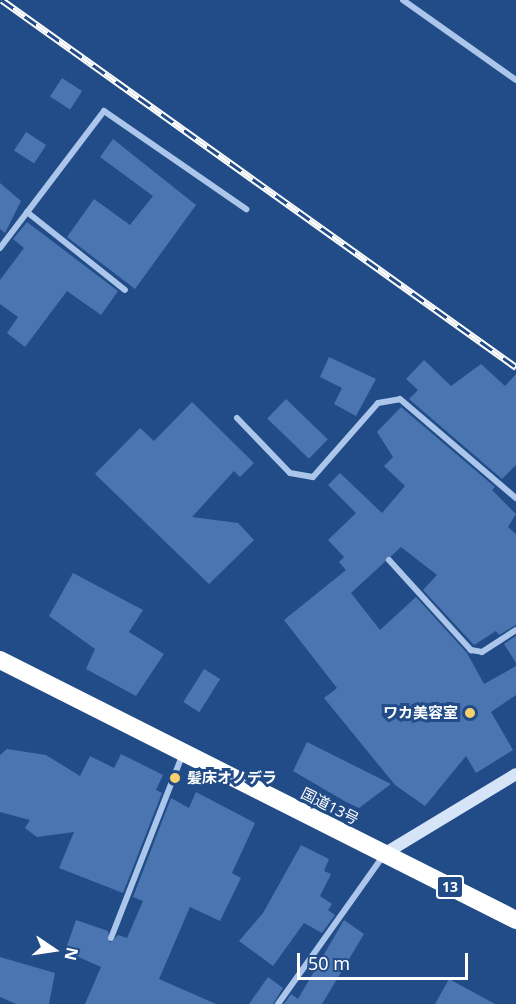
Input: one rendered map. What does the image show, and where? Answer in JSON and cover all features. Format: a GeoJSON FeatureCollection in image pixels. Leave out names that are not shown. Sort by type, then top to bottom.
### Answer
{"type":"FeatureCollection","features":[{"type":"Feature","properties":{"kind":"highway","name":"国道13号"},"geometry":{"type":"LineString","coordinates":[[0,660],[516,920]]}},
{"type":"Feature","properties":{"kind":"street"},"geometry":{"type":"LineString","coordinates":[[403,0],[516,80]]}},
{"type":"Feature","properties":{"kind":"street"},"geometry":{"type":"LineString","coordinates":[[0,248],[104,111],[246,209]]}},
{"type":"Feature","properties":{"kind":"street"},"geometry":{"type":"LineString","coordinates":[[27,212],[124,290]]}},
{"type":"Feature","properties":{"kind":"street"},"geometry":{"type":"LineString","coordinates":[[237,418],[290,473],[313,477],[378,403],[400,399],[516,498]]}},
{"type":"Feature","properties":{"kind":"street"},"geometry":{"type":"LineString","coordinates":[[389,560],[471,650],[482,652],[516,630]]}},
{"type":"Feature","properties":{"kind":"street"},"geometry":{"type":"LineString","coordinates":[[111,938],[183,752]]}},
{"type":"Feature","properties":{"kind":"street"},"geometry":{"type":"LineString","coordinates":[[278,1004],[384,854],[516,774]]}},
{"type":"Feature","properties":{"kind":"building"},"geometry":{"type":"Polygon","coordinates":[[[62,78],[82,91],[70,110],[50,96],[62,78]]]}},
{"type":"Feature","properties":{"kind":"building"},"geometry":{"type":"Polygon","coordinates":[[[26,132],[46,145],[34,164],[14,150],[26,132]]]}},
{"type":"Feature","properties":{"kind":"building"},"geometry":{"type":"Polygon","coordinates":[[[113,139],[196,205],[135,289],[67,237],[94,199],[130,225],[153,196],[100,157],[113,139]]]}},
{"type":"Feature","properties":{"kind":"building"},"geometry":{"type":"Polygon","coordinates":[[[0,183],[21,201],[5,233],[0,229],[0,183]]]}},
{"type":"Feature","properties":{"kind":"building"},"geometry":{"type":"Polygon","coordinates":[[[27,222],[118,291],[101,315],[67,291],[25,347],[7,333],[18,317],[0,304],[0,280],[24,248],[13,239],[27,222]]]}},
{"type":"Feature","properties":{"kind":"building"},"geometry":{"type":"Polygon","coordinates":[[[329,357],[376,379],[356,416],[334,404],[342,388],[320,377],[329,357]]]}},
{"type":"Feature","properties":{"kind":"building"},"geometry":{"type":"Polygon","coordinates":[[[424,360],[451,386],[481,364],[505,386],[516,374],[516,465],[502,479],[409,399],[418,390],[406,379],[424,360]]]}},
{"type":"Feature","properties":{"kind":"building"},"geometry":{"type":"Polygon","coordinates":[[[286,399],[328,439],[309,459],[267,418],[286,399]]]}},
{"type":"Feature","properties":{"kind":"building"},"geometry":{"type":"Polygon","coordinates":[[[192,402],[254,463],[240,477],[234,471],[192,517],[238,523],[254,540],[209,584],[95,474],[140,428],[154,441],[192,402]]]}},
{"type":"Feature","properties":{"kind":"building"},"geometry":{"type":"Polygon","coordinates":[[[401,407],[495,487],[492,490],[516,514],[508,527],[516,534],[516,625],[499,635],[496,631],[474,645],[423,590],[437,575],[401,547],[351,593],[380,630],[416,597],[467,653],[484,684],[516,666],[516,695],[491,712],[513,750],[476,773],[466,756],[425,806],[395,785],[324,698],[337,688],[284,620],[346,570],[339,562],[344,557],[328,540],[356,513],[328,485],[340,473],[382,513],[405,486],[384,466],[393,457],[377,432],[401,407]]]}},
{"type":"Feature","properties":{"kind":"building"},"geometry":{"type":"Polygon","coordinates":[[[73,573],[143,610],[129,632],[164,654],[136,696],[86,669],[95,649],[49,616],[73,573]]]}},
{"type":"Feature","properties":{"kind":"building"},"geometry":{"type":"Polygon","coordinates":[[[516,636],[516,663],[504,644],[516,636]]]}},
{"type":"Feature","properties":{"kind":"building"},"geometry":{"type":"Polygon","coordinates":[[[204,669],[220,679],[199,712],[183,702],[204,669]]]}},
{"type":"Feature","properties":{"kind":"building"},"geometry":{"type":"Polygon","coordinates":[[[307,742],[391,784],[359,808],[346,802],[293,771],[307,742]]]}},
{"type":"Feature","properties":{"kind":"building"},"geometry":{"type":"Polygon","coordinates":[[[7,749],[46,755],[80,776],[90,756],[114,768],[121,754],[163,775],[156,790],[162,793],[123,893],[59,868],[74,832],[37,837],[25,828],[30,820],[0,812],[0,755],[7,749]]]}},
{"type":"Feature","properties":{"kind":"building"},"geometry":{"type":"Polygon","coordinates":[[[196,792],[255,823],[232,873],[241,878],[220,921],[190,907],[159,979],[216,1004],[85,1004],[101,967],[65,951],[76,920],[108,931],[110,943],[118,935],[127,938],[143,901],[133,897],[171,798],[189,808],[196,792]]]}},
{"type":"Feature","properties":{"kind":"building"},"geometry":{"type":"Polygon","coordinates":[[[301,845],[329,859],[324,871],[331,874],[320,896],[332,904],[328,910],[335,915],[322,933],[304,923],[273,966],[239,941],[263,913],[301,845]]]}},
{"type":"Feature","properties":{"kind":"building"},"geometry":{"type":"Polygon","coordinates":[[[344,920],[364,934],[322,1004],[284,1004],[291,994],[298,999],[344,920]]]}},
{"type":"Feature","properties":{"kind":"building"},"geometry":{"type":"Polygon","coordinates":[[[0,957],[55,973],[49,1004],[16,1004],[0,997],[0,957]]]}},
{"type":"Feature","properties":{"kind":"building"},"geometry":{"type":"Polygon","coordinates":[[[268,977],[283,988],[273,1004],[249,1004],[268,977]]]}},
{"type":"Feature","properties":{"kind":"building"},"geometry":{"type":"Polygon","coordinates":[[[449,979],[495,1004],[435,1004],[449,979]]]}},
{"type":"Feature","properties":{"kind":"railway"},"geometry":{"type":"LineString","coordinates":[[2,0],[516,367]]}},
{"type":"Feature","properties":{"kind":"place","name":"ワカ美容室"},"geometry":{"type":"Point","coordinates":[470,713]}},
{"type":"Feature","properties":{"kind":"place","name":"髪床オノデラ"},"geometry":{"type":"Point","coordinates":[175,778]}}]}
